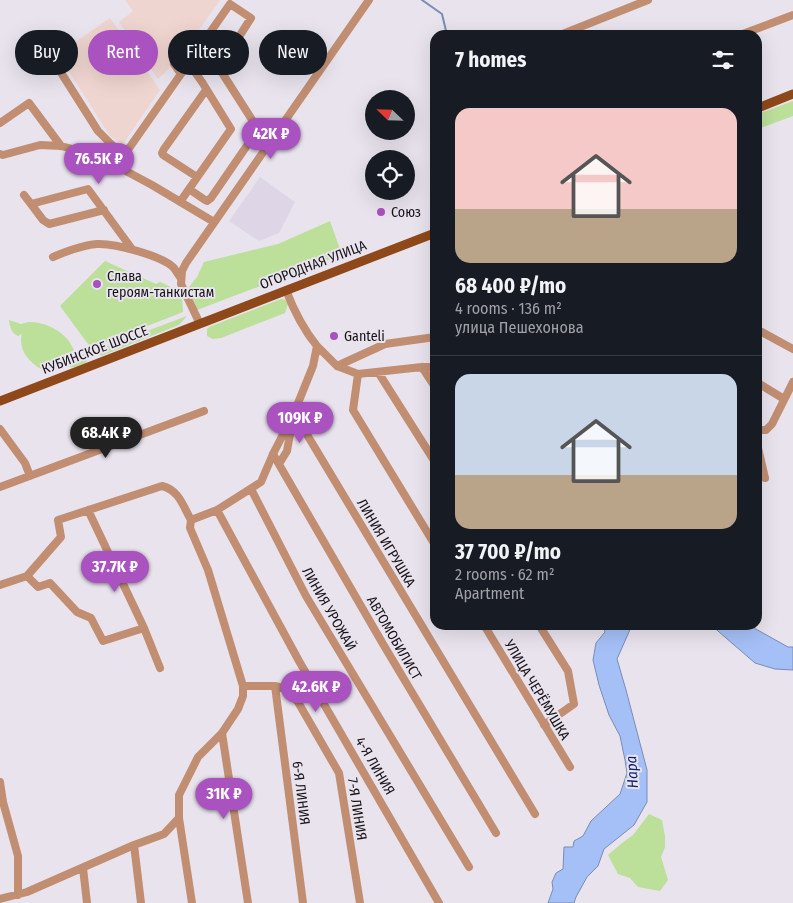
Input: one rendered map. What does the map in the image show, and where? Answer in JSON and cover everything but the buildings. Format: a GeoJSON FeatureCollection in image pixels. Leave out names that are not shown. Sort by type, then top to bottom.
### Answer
{"type":"FeatureCollection","features":[{"type":"Feature","properties":{"kind":"main road"},"geometry":{"type":"LineString","coordinates":[[762,106],[793,94]]}},
{"type":"Feature","properties":{"kind":"main road","name":"ОГОРОДНАЯ УЛИЦА"},"geometry":{"type":"LineString","coordinates":[[200,324],[430,235]]}},
{"type":"Feature","properties":{"kind":"main road","name":"КУБИНСКОЕ ШОССЕ"},"geometry":{"type":"LineString","coordinates":[[0,401],[200,324]]}},
{"type":"Feature","properties":{"kind":"street"},"geometry":{"type":"LineString","coordinates":[[200,324],[181,284],[180,277],[182,271],[369,0]]}},
{"type":"Feature","properties":{"kind":"street"},"geometry":{"type":"LineString","coordinates":[[573,30],[648,0]]}},
{"type":"Feature","properties":{"kind":"street"},"geometry":{"type":"LineString","coordinates":[[212,30],[230,4],[251,18],[243,30]]}},
{"type":"Feature","properties":{"kind":"street"},"geometry":{"type":"LineString","coordinates":[[753,30],[793,14]]}},
{"type":"Feature","properties":{"kind":"street"},"geometry":{"type":"LineString","coordinates":[[63,75],[98,131],[112,145],[125,154],[180,75]]}},
{"type":"Feature","properties":{"kind":"street"},"geometry":{"type":"LineString","coordinates":[[180,202],[231,129],[196,75]]}},
{"type":"Feature","properties":{"kind":"street"},"geometry":{"type":"LineString","coordinates":[[189,189],[207,201],[257,131],[256,126],[223,75]]}},
{"type":"Feature","properties":{"kind":"street"},"geometry":{"type":"LineString","coordinates":[[197,177],[162,153],[206,90]]}},
{"type":"Feature","properties":{"kind":"street"},"geometry":{"type":"LineString","coordinates":[[0,123],[29,103],[61,146]]}},
{"type":"Feature","properties":{"kind":"street"},"geometry":{"type":"LineString","coordinates":[[0,154],[3,155],[40,145],[61,146],[96,155],[146,181],[214,222]]}},
{"type":"Feature","properties":{"kind":"street"},"geometry":{"type":"LineString","coordinates":[[101,158],[112,145]]}},
{"type":"Feature","properties":{"kind":"street"},"geometry":{"type":"LineString","coordinates":[[31,204],[88,189],[132,249]]}},
{"type":"Feature","properties":{"kind":"street"},"geometry":{"type":"LineString","coordinates":[[24,195],[43,220],[49,224],[104,210]]}},
{"type":"Feature","properties":{"kind":"street"},"geometry":{"type":"LineString","coordinates":[[53,257],[96,244],[116,245],[166,262],[173,267],[180,277]]}},
{"type":"Feature","properties":{"kind":"street"},"geometry":{"type":"LineString","coordinates":[[286,290],[293,309],[307,334],[337,366],[358,374],[430,367]]}},
{"type":"Feature","properties":{"kind":"street"},"geometry":{"type":"LineString","coordinates":[[762,332],[793,349]]}},
{"type":"Feature","properties":{"kind":"street"},"geometry":{"type":"LineString","coordinates":[[337,366],[385,344],[430,338]]}},
{"type":"Feature","properties":{"kind":"street"},"geometry":{"type":"LineString","coordinates":[[190,520],[217,510],[261,482],[294,413],[313,366],[317,346]]}},
{"type":"Feature","properties":{"kind":"street"},"geometry":{"type":"LineString","coordinates":[[422,367],[430,379]]}},
{"type":"Feature","properties":{"kind":"street"},"geometry":{"type":"LineString","coordinates":[[378,372],[430,454]]}},
{"type":"Feature","properties":{"kind":"street"},"geometry":{"type":"LineString","coordinates":[[358,374],[353,410],[430,537]]}},
{"type":"Feature","properties":{"kind":"street"},"geometry":{"type":"LineString","coordinates":[[762,430],[766,430],[772,424],[793,382]]}},
{"type":"Feature","properties":{"kind":"street"},"geometry":{"type":"LineString","coordinates":[[762,385],[784,399]]}},
{"type":"Feature","properties":{"kind":"street"},"geometry":{"type":"LineString","coordinates":[[0,487],[204,411]]}},
{"type":"Feature","properties":{"kind":"street"},"geometry":{"type":"LineString","coordinates":[[279,464],[287,451],[294,413]]}},
{"type":"Feature","properties":{"kind":"street","name":"ЛИНИЯ ИГРУШКА"},"geometry":{"type":"LineString","coordinates":[[294,413],[535,814]]}},
{"type":"Feature","properties":{"kind":"street"},"geometry":{"type":"LineString","coordinates":[[0,429],[25,463],[30,476]]}},
{"type":"Feature","properties":{"kind":"street","name":"АВТОМОБИЛИСТ"},"geometry":{"type":"LineString","coordinates":[[273,454],[378,636],[496,833]]}},
{"type":"Feature","properties":{"kind":"street"},"geometry":{"type":"LineString","coordinates":[[762,465],[765,478]]}},
{"type":"Feature","properties":{"kind":"street"},"geometry":{"type":"LineString","coordinates":[[0,585],[27,576],[61,537],[58,520],[162,486],[169,488],[178,495],[190,520],[190,528],[208,570],[243,686],[243,696],[238,709],[222,733],[198,757],[179,795],[179,818],[192,903]]}},
{"type":"Feature","properties":{"kind":"street","name":"ЛИНИЯ УРОЖАЙ"},"geometry":{"type":"LineString","coordinates":[[250,489],[306,596],[469,867]]}},
{"type":"Feature","properties":{"kind":"street"},"geometry":{"type":"LineString","coordinates":[[88,510],[144,628],[160,668]]}},
{"type":"Feature","properties":{"kind":"street","name":"4-Я ЛИНИЯ"},"geometry":{"type":"LineString","coordinates":[[217,510],[299,661],[439,903]]}},
{"type":"Feature","properties":{"kind":"street"},"geometry":{"type":"LineString","coordinates":[[27,576],[38,587],[50,583],[77,612],[91,618],[103,641],[144,628]]}},
{"type":"Feature","properties":{"kind":"street","name":"УЛИЦА ЧЕРЁМУШКА"},"geometry":{"type":"LineString","coordinates":[[487,630],[570,767]]}},
{"type":"Feature","properties":{"kind":"street"},"geometry":{"type":"LineString","coordinates":[[542,630],[568,671],[574,704],[544,725]]}},
{"type":"Feature","properties":{"kind":"street","name":"7-Я ЛИНИЯ"},"geometry":{"type":"LineString","coordinates":[[243,686],[275,686],[291,690],[339,774],[360,903]]}},
{"type":"Feature","properties":{"kind":"street","name":"6-Я ЛИНИЯ"},"geometry":{"type":"LineString","coordinates":[[275,686],[303,903]]}},
{"type":"Feature","properties":{"kind":"street"},"geometry":{"type":"LineString","coordinates":[[222,733],[248,903]]}},
{"type":"Feature","properties":{"kind":"street"},"geometry":{"type":"LineString","coordinates":[[0,782],[3,802],[18,856],[18,895]]}},
{"type":"Feature","properties":{"kind":"street"},"geometry":{"type":"LineString","coordinates":[[0,899],[18,895],[164,834],[179,818]]}},
{"type":"Feature","properties":{"kind":"street"},"geometry":{"type":"LineString","coordinates":[[134,845],[141,903]]}},
{"type":"Feature","properties":{"kind":"street"},"geometry":{"type":"LineString","coordinates":[[82,868],[87,903]]}},
{"type":"Feature","properties":{"kind":"shaded area"},"geometry":{"type":"Polygon","coordinates":[[[125,0],[220,0],[199,30],[168,30],[168,70],[158,79],[155,75],[158,75],[158,30],[124,30],[119,22],[133,11],[125,0]]]}},
{"type":"Feature","properties":{"kind":"shaded area"},"geometry":{"type":"Polygon","coordinates":[[[110,18],[118,30],[93,30],[110,18]]]}},
{"type":"Feature","properties":{"kind":"shaded area"},"geometry":{"type":"Polygon","coordinates":[[[88,33],[88,75],[150,75],[160,90],[123,144],[110,136],[71,75],[78,75],[78,40],[88,33]]]}},
{"type":"Feature","properties":{"kind":"shaded area"},"geometry":{"type":"Polygon","coordinates":[[[260,177],[295,202],[279,233],[259,241],[229,221],[260,177]]]}},
{"type":"Feature","properties":{"kind":"green space"},"geometry":{"type":"Polygon","coordinates":[[[793,101],[793,116],[762,128],[762,113],[793,101]]]}},
{"type":"Feature","properties":{"kind":"green space"},"geometry":{"type":"Polygon","coordinates":[[[330,221],[342,255],[197,310],[189,287],[197,277],[204,262],[278,244],[330,221]]]}},
{"type":"Feature","properties":{"kind":"green space"},"geometry":{"type":"Polygon","coordinates":[[[105,261],[156,284],[160,282],[179,291],[183,312],[91,348],[60,306],[105,261]]]}},
{"type":"Feature","properties":{"kind":"green space"},"geometry":{"type":"Polygon","coordinates":[[[281,299],[287,300],[288,304],[285,313],[221,338],[213,339],[207,336],[207,329],[209,327],[281,299]]]}},
{"type":"Feature","properties":{"kind":"green space"},"geometry":{"type":"Polygon","coordinates":[[[187,316],[179,325],[101,356],[96,350],[187,316]]]}},
{"type":"Feature","properties":{"kind":"green space"},"geometry":{"type":"Polygon","coordinates":[[[9,320],[21,324],[29,322],[50,326],[67,338],[74,350],[56,364],[47,363],[41,369],[25,354],[21,345],[22,334],[18,336],[14,333],[10,328],[9,320]]]}},
{"type":"Feature","properties":{"kind":"green space"},"geometry":{"type":"Polygon","coordinates":[[[85,354],[86,363],[69,367],[63,363],[85,354]]]}},
{"type":"Feature","properties":{"kind":"green space"},"geometry":{"type":"Polygon","coordinates":[[[649,814],[662,820],[665,836],[665,847],[661,857],[668,880],[660,891],[638,887],[630,878],[618,874],[608,855],[633,835],[649,814]]]}},
{"type":"Feature","properties":{"kind":"water","name":"Нара"},"geometry":{"type":"Polygon","coordinates":[[[604,630],[630,630],[617,659],[647,770],[647,802],[634,825],[604,849],[598,866],[587,877],[574,903],[548,903],[553,889],[552,882],[556,873],[563,869],[564,847],[573,847],[574,841],[583,836],[591,821],[620,794],[627,773],[620,736],[609,715],[593,660],[596,643],[605,632],[604,630]]]}},
{"type":"Feature","properties":{"kind":"water"},"geometry":{"type":"Polygon","coordinates":[[[717,630],[758,630],[788,647],[793,647],[793,670],[775,669],[755,663],[717,630]]]}},
{"type":"Feature","properties":{"kind":"waterway"},"geometry":{"type":"LineString","coordinates":[[422,0],[442,14],[446,30]]}},
{"type":"Feature","properties":{"kind":"place","name":"Союз"},"geometry":{"type":"Point","coordinates":[381,212]}},
{"type":"Feature","properties":{"kind":"place","name":"Слава героям-танкистам"},"geometry":{"type":"Point","coordinates":[97,284]}},
{"type":"Feature","properties":{"kind":"place","name":"Ganteli"},"geometry":{"type":"Point","coordinates":[334,336]}}]}
